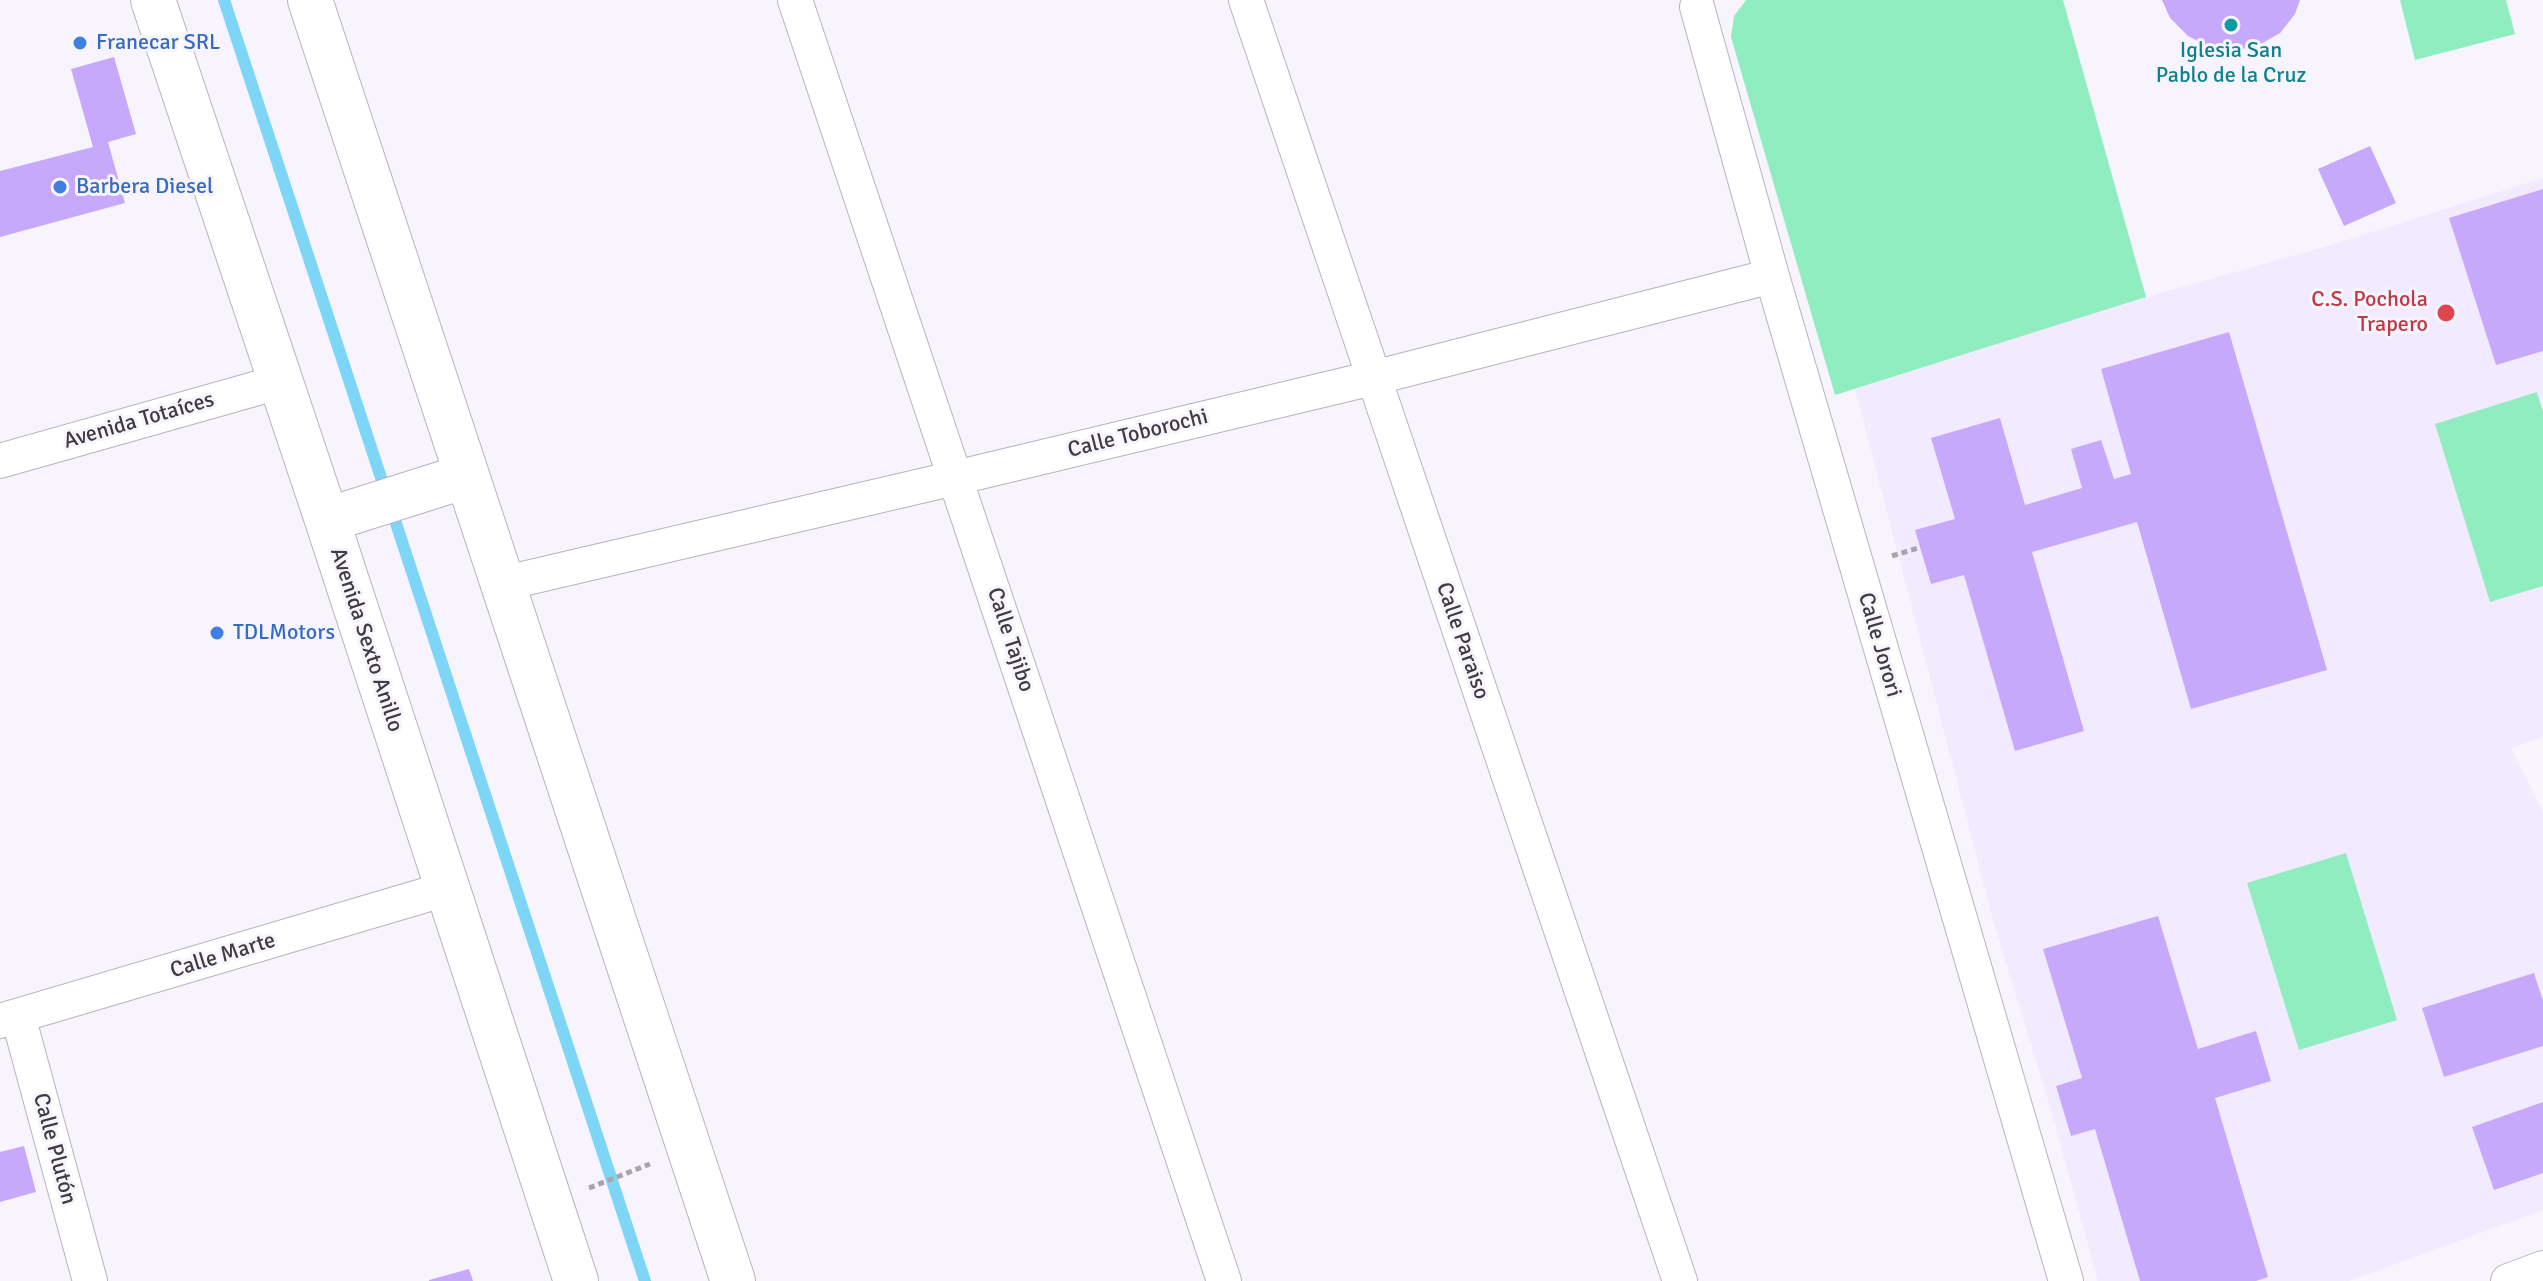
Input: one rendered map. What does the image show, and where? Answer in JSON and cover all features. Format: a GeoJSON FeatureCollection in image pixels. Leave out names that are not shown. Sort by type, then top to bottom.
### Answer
{"type":"FeatureCollection","features":[{"type":"Feature","properties":{"kind":"main road","name":"Avenida Sexto Anillo"},"geometry":{"type":"LineString","coordinates":[[153,0],[279,382],[345,515],[446,889],[576,1281]]}},
{"type":"Feature","properties":{"kind":"main road"},"geometry":{"type":"LineString","coordinates":[[310,0],[733,1281]]}},
{"type":"Feature","properties":{"kind":"main road"},"geometry":{"type":"LineString","coordinates":[[345,515],[466,476]]}},
{"type":"Feature","properties":{"kind":"street","name":"Calle Tajibo"},"geometry":{"type":"LineString","coordinates":[[795,0],[1224,1281]]}},
{"type":"Feature","properties":{"kind":"street","name":"Calle Paraiso"},"geometry":{"type":"LineString","coordinates":[[1246,0],[1680,1281]]}},
{"type":"Feature","properties":{"kind":"street","name":"Calle Jorori"},"geometry":{"type":"LineString","coordinates":[[1691,2],[2066,1281]]}},
{"type":"Feature","properties":{"kind":"street","name":"Calle Toborochi"},"geometry":{"type":"LineString","coordinates":[[501,584],[1373,378],[1772,276]]}},
{"type":"Feature","properties":{"kind":"street","name":"Avenida Totaíces"},"geometry":{"type":"LineString","coordinates":[[0,461],[279,382]]}},
{"type":"Feature","properties":{"kind":"street","name":"Calle Marte"},"geometry":{"type":"LineString","coordinates":[[9,1019],[446,889]]}},
{"type":"Feature","properties":{"kind":"street","name":"Calle Plutón"},"geometry":{"type":"LineString","coordinates":[[9,1019],[90,1281]]}},
{"type":"Feature","properties":{"kind":"street"},"geometry":{"type":"LineString","coordinates":[[2508,1281],[2543,1268]]}},
{"type":"Feature","properties":{"kind":"path"},"geometry":{"type":"LineString","coordinates":[[587,1188],[637,1169]]}},
{"type":"Feature","properties":{"kind":"shaded area"},"geometry":{"type":"Polygon","coordinates":[[[2543,178],[2543,737],[2511,748],[2543,812],[2543,1210],[2349,1281],[2098,1281],[2051,1110],[1994,924],[1855,389],[2146,297],[2328,246],[2543,178]]]}},
{"type":"Feature","properties":{"kind":"green space"},"geometry":{"type":"Polygon","coordinates":[[[1746,0],[2063,0],[2146,297],[1835,395],[1731,37],[1734,16],[1746,0]]]}},
{"type":"Feature","properties":{"kind":"green space"},"geometry":{"type":"Polygon","coordinates":[[[2400,0],[2506,0],[2515,34],[2415,60],[2400,0]]]}},
{"type":"Feature","properties":{"kind":"green space"},"geometry":{"type":"Polygon","coordinates":[[[2537,392],[2543,412],[2543,586],[2490,602],[2435,424],[2537,392]]]}},
{"type":"Feature","properties":{"kind":"green space"},"geometry":{"type":"Polygon","coordinates":[[[2346,853],[2397,1020],[2299,1050],[2247,883],[2346,853]]]}},
{"type":"Feature","properties":{"kind":"building","name":"Iglesia San Pablo de la Cruz"},"geometry":{"type":"Polygon","coordinates":[[[2162,0],[2300,0],[2295,14],[2280,33],[2259,45],[2234,51],[2210,47],[2188,36],[2170,18],[2162,0]]]}},
{"type":"Feature","properties":{"kind":"building","name":"Barbera Diesel"},"geometry":{"type":"Polygon","coordinates":[[[114,57],[136,134],[108,142],[125,203],[0,237],[0,171],[93,147],[71,69],[114,57]]]}},
{"type":"Feature","properties":{"kind":"building"},"geometry":{"type":"Polygon","coordinates":[[[2370,146],[2396,203],[2344,226],[2318,169],[2370,146]]]}},
{"type":"Feature","properties":{"kind":"building"},"geometry":{"type":"Polygon","coordinates":[[[2543,189],[2543,351],[2496,365],[2449,218],[2543,189]]]}},
{"type":"Feature","properties":{"kind":"building"},"geometry":{"type":"Polygon","coordinates":[[[2229,332],[2327,670],[2191,709],[2137,522],[2032,552],[2084,731],[2015,751],[1964,575],[1931,584],[1915,530],[1955,519],[1931,438],[2000,418],[2025,505],[2082,488],[2071,449],[2101,440],[2114,479],[2131,474],[2101,369],[2229,332]]]}},
{"type":"Feature","properties":{"kind":"building"},"geometry":{"type":"Polygon","coordinates":[[[2158,916],[2198,1049],[2256,1031],[2271,1081],[2215,1098],[2268,1277],[2256,1281],[2140,1281],[2095,1129],[2071,1136],[2056,1086],[2082,1078],[2043,949],[2158,916]]]}},
{"type":"Feature","properties":{"kind":"building"},"geometry":{"type":"Polygon","coordinates":[[[2534,973],[2543,1001],[2543,1046],[2444,1077],[2422,1008],[2534,973]]]}},
{"type":"Feature","properties":{"kind":"building"},"geometry":{"type":"Polygon","coordinates":[[[2543,1102],[2543,1173],[2494,1190],[2472,1127],[2543,1102]]]}},
{"type":"Feature","properties":{"kind":"building"},"geometry":{"type":"Polygon","coordinates":[[[24,1146],[36,1192],[0,1202],[0,1152],[24,1146]]]}},
{"type":"Feature","properties":{"kind":"building"},"geometry":{"type":"Polygon","coordinates":[[[469,1269],[473,1281],[429,1281],[429,1280],[469,1269]]]}},
{"type":"Feature","properties":{"kind":"waterway"},"geometry":{"type":"LineString","coordinates":[[224,0],[645,1281]]}},
{"type":"Feature","properties":{"kind":"place","name":"Iglesia San Pablo de la Cruz"},"geometry":{"type":"Point","coordinates":[2231,25]}},
{"type":"Feature","properties":{"kind":"place","name":"Franecar SRL"},"geometry":{"type":"Point","coordinates":[80,43]}},
{"type":"Feature","properties":{"kind":"place","name":"Barbera Diesel"},"geometry":{"type":"Point","coordinates":[60,187]}},
{"type":"Feature","properties":{"kind":"place","name":"C.S. Pochola Trapero"},"geometry":{"type":"Point","coordinates":[2446,313]}},
{"type":"Feature","properties":{"kind":"place","name":"TDLMotors"},"geometry":{"type":"Point","coordinates":[217,633]}}]}
